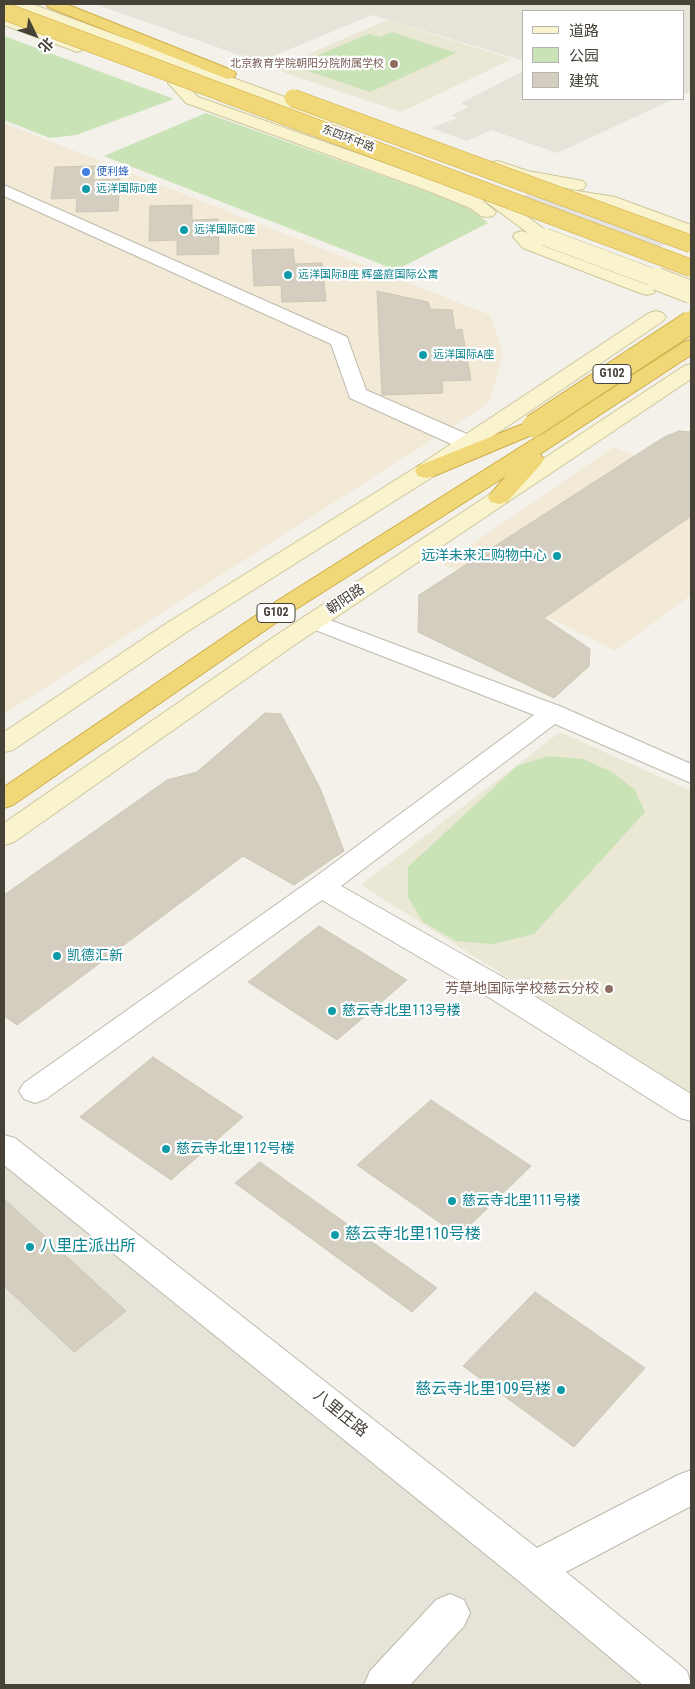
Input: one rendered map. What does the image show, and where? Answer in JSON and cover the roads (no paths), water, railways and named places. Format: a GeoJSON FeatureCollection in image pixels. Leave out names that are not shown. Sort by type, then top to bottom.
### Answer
{"type":"FeatureCollection","features":[{"type":"Feature","properties":{"kind":"highway","name":"东四环中路"},"geometry":{"type":"LineString","coordinates":[[34,4],[691,244]]}},
{"type":"Feature","properties":{"kind":"highway"},"geometry":{"type":"LineString","coordinates":[[53,4],[228,74]]}},
{"type":"Feature","properties":{"kind":"highway","name":"东四环中路"},"geometry":{"type":"LineString","coordinates":[[4,11],[202,94],[691,268]]}},
{"type":"Feature","properties":{"kind":"highway"},"geometry":{"type":"LineString","coordinates":[[4,22],[104,61],[202,94]]}},
{"type":"Feature","properties":{"kind":"highway","name":"朝阳路"},"geometry":{"type":"LineString","coordinates":[[4,799],[544,431],[691,322]]}},
{"type":"Feature","properties":{"kind":"highway","name":"朝阳路"},"geometry":{"type":"LineString","coordinates":[[4,776],[196,646],[544,431],[691,346]]}},
{"type":"Feature","properties":{"kind":"highway"},"geometry":{"type":"LineString","coordinates":[[426,471],[544,431]]}},
{"type":"Feature","properties":{"kind":"highway"},"geometry":{"type":"LineString","coordinates":[[499,497],[544,431]]}},
{"type":"Feature","properties":{"kind":"street","name":"东四环中路"},"geometry":{"type":"LineString","coordinates":[[19,4],[304,111],[512,186],[609,201],[691,231]]}},
{"type":"Feature","properties":{"kind":"street","name":"东四环中路"},"geometry":{"type":"LineString","coordinates":[[74,4],[255,78],[524,176],[625,194],[691,218]]}},
{"type":"Feature","properties":{"kind":"street","name":"东四环中路"},"geometry":{"type":"LineString","coordinates":[[4,22],[176,83],[245,105],[491,197],[545,237],[691,292]]}},
{"type":"Feature","properties":{"kind":"street"},"geometry":{"type":"LineString","coordinates":[[55,39],[84,28]]}},
{"type":"Feature","properties":{"kind":"street","name":"东四环中路"},"geometry":{"type":"LineString","coordinates":[[4,30],[23,37],[74,46]]}},
{"type":"Feature","properties":{"kind":"street","name":"东四环中路"},"geometry":{"type":"LineString","coordinates":[[176,83],[192,100],[202,94],[476,204],[530,244],[647,289]]}},
{"type":"Feature","properties":{"kind":"street"},"geometry":{"type":"LineString","coordinates":[[202,94],[245,105]]}},
{"type":"Feature","properties":{"kind":"street"},"geometry":{"type":"LineString","coordinates":[[362,149],[377,165],[418,170]]}},
{"type":"Feature","properties":{"kind":"street"},"geometry":{"type":"LineString","coordinates":[[4,190],[340,341],[357,394],[468,443]]}},
{"type":"Feature","properties":{"kind":"street"},"geometry":{"type":"LineString","coordinates":[[656,317],[647,289],[691,262]]}},
{"type":"Feature","properties":{"kind":"street"},"geometry":{"type":"LineString","coordinates":[[4,744],[176,628],[426,471],[656,317]]}},
{"type":"Feature","properties":{"kind":"street"},"geometry":{"type":"LineString","coordinates":[[656,317],[691,331]]}},
{"type":"Feature","properties":{"kind":"street","name":"朝阳路"},"geometry":{"type":"LineString","coordinates":[[4,836],[314,621],[691,370]]}},
{"type":"Feature","properties":{"kind":"street"},"geometry":{"type":"LineString","coordinates":[[314,621],[553,713],[691,774]]}},
{"type":"Feature","properties":{"kind":"street"},"geometry":{"type":"LineString","coordinates":[[35,1091],[321,887],[553,713]]}},
{"type":"Feature","properties":{"kind":"street"},"geometry":{"type":"LineString","coordinates":[[321,887],[504,992],[691,1109]]}},
{"type":"Feature","properties":{"kind":"street","name":"八里庄路"},"geometry":{"type":"LineString","coordinates":[[4,1146],[534,1569],[673,1685]]}},
{"type":"Feature","properties":{"kind":"street"},"geometry":{"type":"LineString","coordinates":[[534,1569],[691,1487]]}},
{"type":"Feature","properties":{"kind":"street"},"geometry":{"type":"LineString","coordinates":[[384,1685],[450,1613]]}},
{"type":"Feature","properties":{"kind":"place","name":"北京教育学院朝阳分院附属学校"},"geometry":{"type":"Point","coordinates":[394,64]}},
{"type":"Feature","properties":{"kind":"place","name":"便利蜂"},"geometry":{"type":"Point","coordinates":[86,172]}},
{"type":"Feature","properties":{"kind":"place","name":"远洋国际D座"},"geometry":{"type":"Point","coordinates":[86,189]}},
{"type":"Feature","properties":{"kind":"place","name":"远洋国际C座"},"geometry":{"type":"Point","coordinates":[184,230]}},
{"type":"Feature","properties":{"kind":"place","name":"远洋国际B座 辉盛庭国际公寓"},"geometry":{"type":"Point","coordinates":[288,275]}},
{"type":"Feature","properties":{"kind":"place","name":"远洋国际A座"},"geometry":{"type":"Point","coordinates":[423,355]}},
{"type":"Feature","properties":{"kind":"place","name":"远洋未来汇购物中心"},"geometry":{"type":"Point","coordinates":[557,556]}},
{"type":"Feature","properties":{"kind":"place","name":"凯德汇新"},"geometry":{"type":"Point","coordinates":[57,956]}},
{"type":"Feature","properties":{"kind":"place","name":"芳草地国际学校慈云分校"},"geometry":{"type":"Point","coordinates":[609,989]}},
{"type":"Feature","properties":{"kind":"place","name":"慈云寺北里113号楼"},"geometry":{"type":"Point","coordinates":[332,1011]}},
{"type":"Feature","properties":{"kind":"place","name":"慈云寺北里112号楼"},"geometry":{"type":"Point","coordinates":[166,1149]}},
{"type":"Feature","properties":{"kind":"place","name":"慈云寺北里111号楼"},"geometry":{"type":"Point","coordinates":[452,1201]}},
{"type":"Feature","properties":{"kind":"place","name":"慈云寺北里110号楼"},"geometry":{"type":"Point","coordinates":[335,1235]}},
{"type":"Feature","properties":{"kind":"place","name":"八里庄派出所"},"geometry":{"type":"Point","coordinates":[30,1247]}},
{"type":"Feature","properties":{"kind":"place","name":"慈云寺北里109号楼"},"geometry":{"type":"Point","coordinates":[561,1390]}}]}
